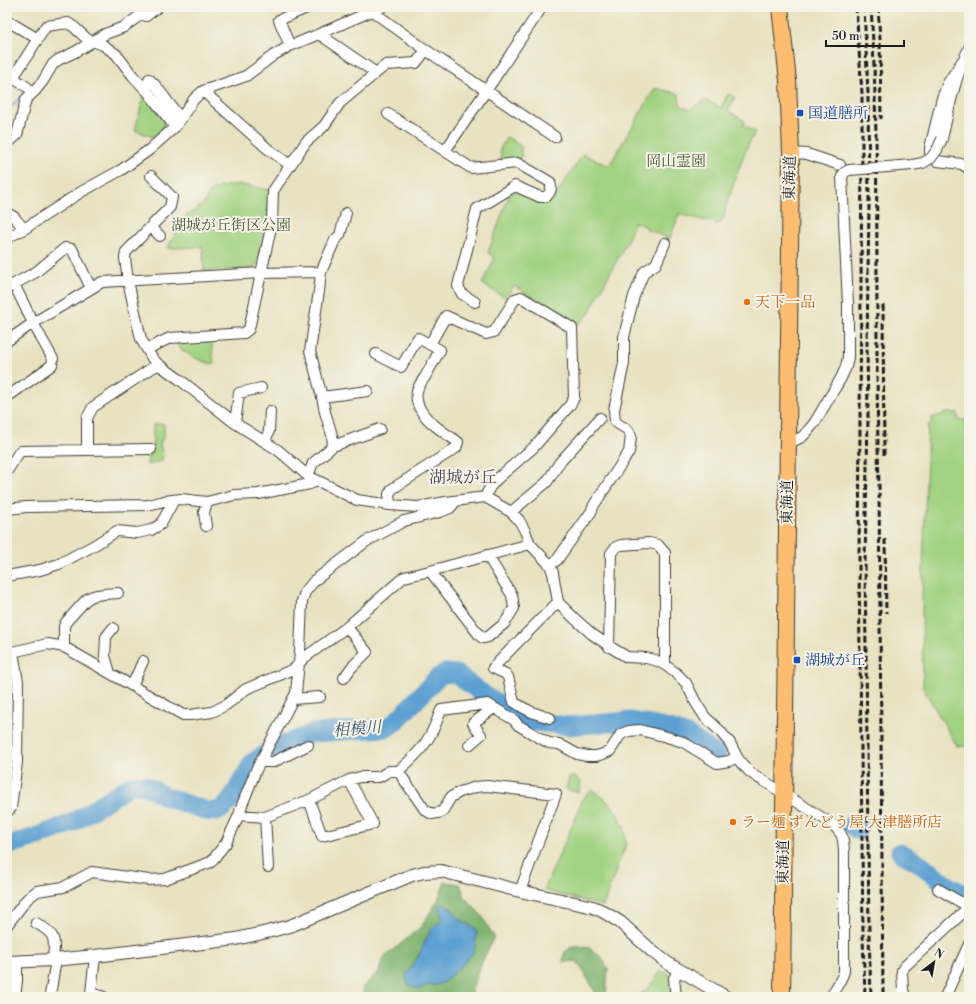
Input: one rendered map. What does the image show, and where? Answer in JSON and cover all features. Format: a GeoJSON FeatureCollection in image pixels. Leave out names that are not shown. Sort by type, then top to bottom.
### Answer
{"type":"FeatureCollection","features":[{"type":"Feature","properties":{"kind":"highway","name":"東海道"},"geometry":{"type":"LineString","coordinates":[[780,7],[788,81],[791,153],[782,997]]}},
{"type":"Feature","properties":{"kind":"street"},"geometry":{"type":"LineString","coordinates":[[7,144],[17,136],[26,99],[35,92],[53,64],[105,34],[124,27],[142,14],[146,16],[158,7]]}},
{"type":"Feature","properties":{"kind":"street"},"geometry":{"type":"LineString","coordinates":[[290,46],[280,20],[309,7]]}},
{"type":"Feature","properties":{"kind":"street"},"geometry":{"type":"LineString","coordinates":[[7,238],[24,229],[81,192],[121,170],[150,150],[178,123],[194,99],[203,91],[246,76],[274,55],[290,46],[371,9],[382,7]]}},
{"type":"Feature","properties":{"kind":"street"},"geometry":{"type":"LineString","coordinates":[[445,151],[542,7]]}},
{"type":"Feature","properties":{"kind":"street"},"geometry":{"type":"LineString","coordinates":[[371,9],[426,50],[555,137]]}},
{"type":"Feature","properties":{"kind":"street"},"geometry":{"type":"LineString","coordinates":[[11,23],[38,39]]}},
{"type":"Feature","properties":{"kind":"street"},"geometry":{"type":"LineString","coordinates":[[27,87],[13,78],[46,26],[68,23],[83,37],[103,45],[116,54],[132,76],[178,123]]}},
{"type":"Feature","properties":{"kind":"street"},"geometry":{"type":"LineString","coordinates":[[319,34],[376,73]]}},
{"type":"Feature","properties":{"kind":"street"},"geometry":{"type":"LineString","coordinates":[[969,48],[948,83],[942,98],[930,154],[937,161],[962,164],[969,169]]}},
{"type":"Feature","properties":{"kind":"street"},"geometry":{"type":"LineString","coordinates":[[147,349],[170,338],[244,333],[249,328],[272,223],[273,191],[306,142],[324,126],[340,103],[386,65],[416,63],[426,50]]}},
{"type":"Feature","properties":{"kind":"street"},"geometry":{"type":"LineString","coordinates":[[787,444],[802,437],[815,422],[846,367],[848,357],[848,304],[842,176],[849,170],[912,165],[923,163],[931,158],[942,139],[954,85],[963,60]]}},
{"type":"Feature","properties":{"kind":"street"},"geometry":{"type":"LineString","coordinates":[[149,79],[156,86],[178,123]]}},
{"type":"Feature","properties":{"kind":"street"},"geometry":{"type":"LineString","coordinates":[[203,91],[268,149],[290,165]]}},
{"type":"Feature","properties":{"kind":"street"},"geometry":{"type":"LineString","coordinates":[[388,114],[471,168],[517,163],[550,182],[552,187],[550,193],[546,197],[540,197],[515,186],[477,209],[458,286],[462,294],[475,302]]}},
{"type":"Feature","properties":{"kind":"street"},"geometry":{"type":"LineString","coordinates":[[791,153],[807,154],[840,165]]}},
{"type":"Feature","properties":{"kind":"street"},"geometry":{"type":"LineString","coordinates":[[151,176],[172,197],[170,206],[126,252],[125,258],[128,281],[141,339],[152,358],[235,423],[278,450],[312,478],[357,500],[390,505],[418,507],[485,497],[510,512],[519,520],[530,544],[550,565],[553,573],[556,598],[558,602],[575,619],[609,647],[627,657],[655,660],[676,673],[686,684],[696,703],[706,717],[730,743],[737,757],[751,773],[832,824],[839,831],[843,838],[844,971],[843,976],[831,997]]}},
{"type":"Feature","properties":{"kind":"street"},"geometry":{"type":"LineString","coordinates":[[7,213],[14,217],[24,229]]}},
{"type":"Feature","properties":{"kind":"street"},"geometry":{"type":"LineString","coordinates":[[333,446],[332,435],[310,351],[321,272],[335,240],[340,235],[346,213]]}},
{"type":"Feature","properties":{"kind":"street"},"geometry":{"type":"LineString","coordinates":[[151,227],[160,236]]}},
{"type":"Feature","properties":{"kind":"street"},"geometry":{"type":"LineString","coordinates":[[550,565],[558,560],[591,512],[594,505],[629,452],[631,436],[628,430],[614,422],[614,410],[624,363],[624,337],[634,296],[644,272],[656,264],[666,243]]}},
{"type":"Feature","properties":{"kind":"street"},"geometry":{"type":"LineString","coordinates":[[7,397],[52,365],[52,360],[33,323],[11,286],[36,272],[65,248],[72,249],[91,288]]}},
{"type":"Feature","properties":{"kind":"street"},"geometry":{"type":"LineString","coordinates":[[7,341],[33,323],[102,282],[261,273],[321,272]]}},
{"type":"Feature","properties":{"kind":"street"},"geometry":{"type":"LineString","coordinates":[[430,344],[446,316],[486,334],[494,332],[515,299],[521,297],[572,328],[574,398],[534,448],[497,479],[490,487],[485,497]]}},
{"type":"Feature","properties":{"kind":"street"},"geometry":{"type":"LineString","coordinates":[[376,354],[401,367],[418,338],[440,350],[418,390],[417,400],[420,408],[427,418],[458,442],[456,448],[392,489],[389,494],[390,505]]}},
{"type":"Feature","properties":{"kind":"street"},"geometry":{"type":"LineString","coordinates":[[87,449],[86,418],[93,407],[158,364]]}},
{"type":"Feature","properties":{"kind":"street"},"geometry":{"type":"LineString","coordinates":[[235,423],[239,393],[261,388]]}},
{"type":"Feature","properties":{"kind":"street"},"geometry":{"type":"LineString","coordinates":[[322,397],[368,391]]}},
{"type":"Feature","properties":{"kind":"street"},"geometry":{"type":"LineString","coordinates":[[265,442],[269,431],[270,411]]}},
{"type":"Feature","properties":{"kind":"street"},"geometry":{"type":"LineString","coordinates":[[510,512],[547,482],[560,462],[600,418]]}},
{"type":"Feature","properties":{"kind":"street"},"geometry":{"type":"LineString","coordinates":[[7,509],[26,507],[148,505],[181,499],[207,502],[234,495],[258,494],[310,484],[313,462],[333,446],[380,429]]}},
{"type":"Feature","properties":{"kind":"street"},"geometry":{"type":"LineString","coordinates":[[7,471],[20,451],[87,449],[98,451],[140,446],[151,450]]}},
{"type":"Feature","properties":{"kind":"street"},"geometry":{"type":"LineString","coordinates":[[7,576],[40,570],[59,564],[117,531],[137,533],[151,530],[161,524],[174,500]]}},
{"type":"Feature","properties":{"kind":"street"},"geometry":{"type":"LineString","coordinates":[[7,925],[27,899],[37,891],[64,887],[92,872],[149,880],[166,879],[211,862],[226,843],[240,815],[242,805],[256,770],[296,694],[302,601],[305,592],[315,580],[367,541],[404,521],[450,508],[456,501]]}},
{"type":"Feature","properties":{"kind":"street"},"geometry":{"type":"LineString","coordinates":[[206,526],[204,512],[207,502]]}},
{"type":"Feature","properties":{"kind":"street"},"geometry":{"type":"LineString","coordinates":[[609,647],[612,553],[616,547],[621,545],[649,543],[658,545],[665,553],[665,665]]}},
{"type":"Feature","properties":{"kind":"street"},"geometry":{"type":"LineString","coordinates":[[7,812],[11,808],[17,762],[18,682],[10,653],[48,644],[64,647],[183,715],[212,712],[226,705],[246,689],[294,669],[304,658],[347,627],[404,577],[530,544]]}},
{"type":"Feature","properties":{"kind":"street"},"geometry":{"type":"LineString","coordinates":[[430,571],[480,636],[483,638],[488,637],[505,623],[514,608],[512,595],[487,555]]}},
{"type":"Feature","properties":{"kind":"street"},"geometry":{"type":"LineString","coordinates":[[64,647],[64,626],[85,601],[94,596],[118,593]]}},
{"type":"Feature","properties":{"kind":"street"},"geometry":{"type":"LineString","coordinates":[[550,718],[531,712],[514,702],[508,677],[506,674],[493,668],[558,602]]}},
{"type":"Feature","properties":{"kind":"street"},"geometry":{"type":"LineString","coordinates":[[344,678],[351,668],[367,652],[347,627]]}},
{"type":"Feature","properties":{"kind":"street"},"geometry":{"type":"LineString","coordinates":[[110,673],[105,656],[106,637],[113,628]]}},
{"type":"Feature","properties":{"kind":"street"},"geometry":{"type":"LineString","coordinates":[[132,686],[142,661]]}},
{"type":"Feature","properties":{"kind":"street"},"geometry":{"type":"LineString","coordinates":[[293,699],[320,697]]}},
{"type":"Feature","properties":{"kind":"street"},"geometry":{"type":"LineString","coordinates":[[240,815],[265,816],[309,800],[349,780],[360,777],[379,777],[389,771],[398,771],[413,759],[430,738],[441,710],[488,704],[514,720],[518,725],[548,743],[558,744],[577,754],[596,756],[603,754],[610,751],[621,734],[628,731],[640,730],[683,742],[717,763],[729,761],[737,757]]}},
{"type":"Feature","properties":{"kind":"street"},"geometry":{"type":"LineString","coordinates":[[469,745],[481,735],[473,724],[494,708]]}},
{"type":"Feature","properties":{"kind":"street"},"geometry":{"type":"LineString","coordinates":[[262,761],[272,762],[308,745]]}},
{"type":"Feature","properties":{"kind":"street"},"geometry":{"type":"LineString","coordinates":[[398,771],[425,810],[432,814],[442,812],[452,798],[460,792],[476,787],[488,786],[556,794],[520,891]]}},
{"type":"Feature","properties":{"kind":"street"},"geometry":{"type":"LineString","coordinates":[[309,800],[322,836],[373,824],[349,780]]}},
{"type":"Feature","properties":{"kind":"street"},"geometry":{"type":"LineString","coordinates":[[265,816],[268,867]]}},
{"type":"Feature","properties":{"kind":"street"},"geometry":{"type":"LineString","coordinates":[[15,997],[17,981],[12,962],[94,956],[236,939],[290,926],[412,875],[424,872],[441,871],[520,891],[581,904],[602,911],[620,922],[653,952],[669,964],[726,997]]}},
{"type":"Feature","properties":{"kind":"street"},"geometry":{"type":"LineString","coordinates":[[906,997],[903,991],[902,971],[904,967],[969,907],[938,888]]}},
{"type":"Feature","properties":{"kind":"street"},"geometry":{"type":"LineString","coordinates":[[36,923],[47,929],[52,935],[55,943],[50,995]]}},
{"type":"Feature","properties":{"kind":"street"},"geometry":{"type":"LineString","coordinates":[[945,997],[969,944]]}},
{"type":"Feature","properties":{"kind":"street"},"geometry":{"type":"LineString","coordinates":[[94,956],[91,993],[104,997]]}},
{"type":"Feature","properties":{"kind":"street"},"geometry":{"type":"LineString","coordinates":[[676,997],[674,978],[679,970]]}},
{"type":"Feature","properties":{"kind":"green space","name":"岡山霊園"},"geometry":{"type":"Polygon","coordinates":[[[655,88],[679,94],[680,105],[690,110],[705,100],[721,108],[728,94],[735,98],[728,111],[745,121],[743,125],[755,132],[744,154],[726,206],[724,218],[719,224],[679,214],[670,239],[646,229],[647,227],[635,222],[627,241],[588,315],[578,324],[514,286],[506,298],[482,284],[495,258],[488,253],[509,195],[516,191],[538,202],[546,202],[554,198],[583,154],[609,166],[655,88]]]}},
{"type":"Feature","properties":{"kind":"green space"},"geometry":{"type":"Polygon","coordinates":[[[144,95],[165,119],[162,129],[153,137],[135,130],[144,95]]]}},
{"type":"Feature","properties":{"kind":"green space"},"geometry":{"type":"Polygon","coordinates":[[[507,137],[522,147],[520,152],[522,154],[519,160],[515,158],[501,160],[500,149],[507,137]]]}},
{"type":"Feature","properties":{"kind":"green space","name":"湖城が丘街区公園"},"geometry":{"type":"Polygon","coordinates":[[[238,184],[269,190],[268,219],[258,260],[255,266],[248,269],[204,271],[203,247],[167,248],[183,218],[203,205],[211,191],[220,187],[238,184]]]}},
{"type":"Feature","properties":{"kind":"green space"},"geometry":{"type":"Polygon","coordinates":[[[211,339],[214,364],[199,360],[178,347],[178,341],[211,339]]]}},
{"type":"Feature","properties":{"kind":"green space"},"geometry":{"type":"Polygon","coordinates":[[[947,413],[958,413],[958,420],[969,420],[969,746],[957,746],[923,688],[922,600],[928,425],[933,423],[931,418],[947,413]]]}},
{"type":"Feature","properties":{"kind":"green space"},"geometry":{"type":"Polygon","coordinates":[[[153,424],[164,424],[164,435],[160,444],[163,456],[162,461],[147,465],[148,454],[151,454],[151,446],[153,443],[153,424]]]}},
{"type":"Feature","properties":{"kind":"green space"},"geometry":{"type":"Polygon","coordinates":[[[569,777],[575,777],[581,782],[579,793],[566,789],[569,777]]]}},
{"type":"Feature","properties":{"kind":"green space"},"geometry":{"type":"Polygon","coordinates":[[[592,790],[605,799],[615,810],[624,826],[626,844],[603,906],[544,890],[583,798],[592,790]]]}},
{"type":"Feature","properties":{"kind":"green space"},"geometry":{"type":"Polygon","coordinates":[[[445,882],[460,884],[465,898],[482,916],[494,937],[478,971],[470,997],[363,997],[363,987],[379,971],[382,959],[421,927],[438,900],[445,882]]]}},
{"type":"Feature","properties":{"kind":"green space"},"geometry":{"type":"Polygon","coordinates":[[[577,946],[589,948],[601,956],[608,969],[606,997],[594,997],[595,991],[577,961],[563,962],[564,953],[570,948],[577,946]]]}},
{"type":"Feature","properties":{"kind":"green space"},"geometry":{"type":"Polygon","coordinates":[[[661,971],[669,974],[671,997],[636,997],[647,990],[661,971]]]}},
{"type":"Feature","properties":{"kind":"water"},"geometry":{"type":"Polygon","coordinates":[[[442,904],[452,909],[459,919],[476,929],[474,950],[468,959],[444,982],[428,985],[418,989],[408,984],[406,975],[418,957],[431,929],[441,921],[442,918],[438,905],[442,904]]]}},
{"type":"Feature","properties":{"kind":"waterway"},"geometry":{"type":"LineString","coordinates":[[7,110],[25,94]]}},
{"type":"Feature","properties":{"kind":"waterway","name":"相模川"},"geometry":{"type":"LineString","coordinates":[[7,846],[72,823],[131,785],[145,785],[166,797],[207,811],[220,810],[230,801],[253,762],[275,748],[313,733],[387,728],[395,722],[437,678],[445,673],[456,674],[487,697],[529,721],[568,726],[631,721],[670,729],[687,735],[717,755]]}},
{"type":"Feature","properties":{"kind":"waterway","name":"相模川"},"geometry":{"type":"LineString","coordinates":[[851,825],[858,830]]}},
{"type":"Feature","properties":{"kind":"waterway","name":"相模川"},"geometry":{"type":"LineString","coordinates":[[900,852],[919,863],[949,886],[969,895]]}},
{"type":"Feature","properties":{"kind":"railway"},"geometry":{"type":"LineString","coordinates":[[856,7],[862,93],[859,562],[865,997]]}},
{"type":"Feature","properties":{"kind":"railway"},"geometry":{"type":"LineString","coordinates":[[864,7],[868,93],[869,205],[867,345],[868,417],[865,561],[871,997]]}},
{"type":"Feature","properties":{"kind":"railway"},"geometry":{"type":"LineString","coordinates":[[871,7],[877,186],[877,365],[883,997]]}},
{"type":"Feature","properties":{"kind":"railway"},"geometry":{"type":"LineString","coordinates":[[878,7],[881,119]]}},
{"type":"Feature","properties":{"kind":"railway"},"geometry":{"type":"LineString","coordinates":[[883,305],[884,457]]}},
{"type":"Feature","properties":{"kind":"railway"},"geometry":{"type":"LineString","coordinates":[[885,539],[886,613]]}},
{"type":"Feature","properties":{"kind":"place","name":"国道膳所"},"geometry":{"type":"Point","coordinates":[800,113]}},
{"type":"Feature","properties":{"kind":"place","name":"天下一品"},"geometry":{"type":"Point","coordinates":[747,302]}},
{"type":"Feature","properties":{"kind":"place","name":"湖城が丘"},"geometry":{"type":"Point","coordinates":[797,660]}},
{"type":"Feature","properties":{"kind":"place","name":"ラー麺 ずんどう屋 大津膳所店"},"geometry":{"type":"Point","coordinates":[733,822]}},
{"type":"Feature","properties":{"kind":"district","name":"湖城が丘"},"geometry":{"type":"Point","coordinates":[463,478]}}]}
